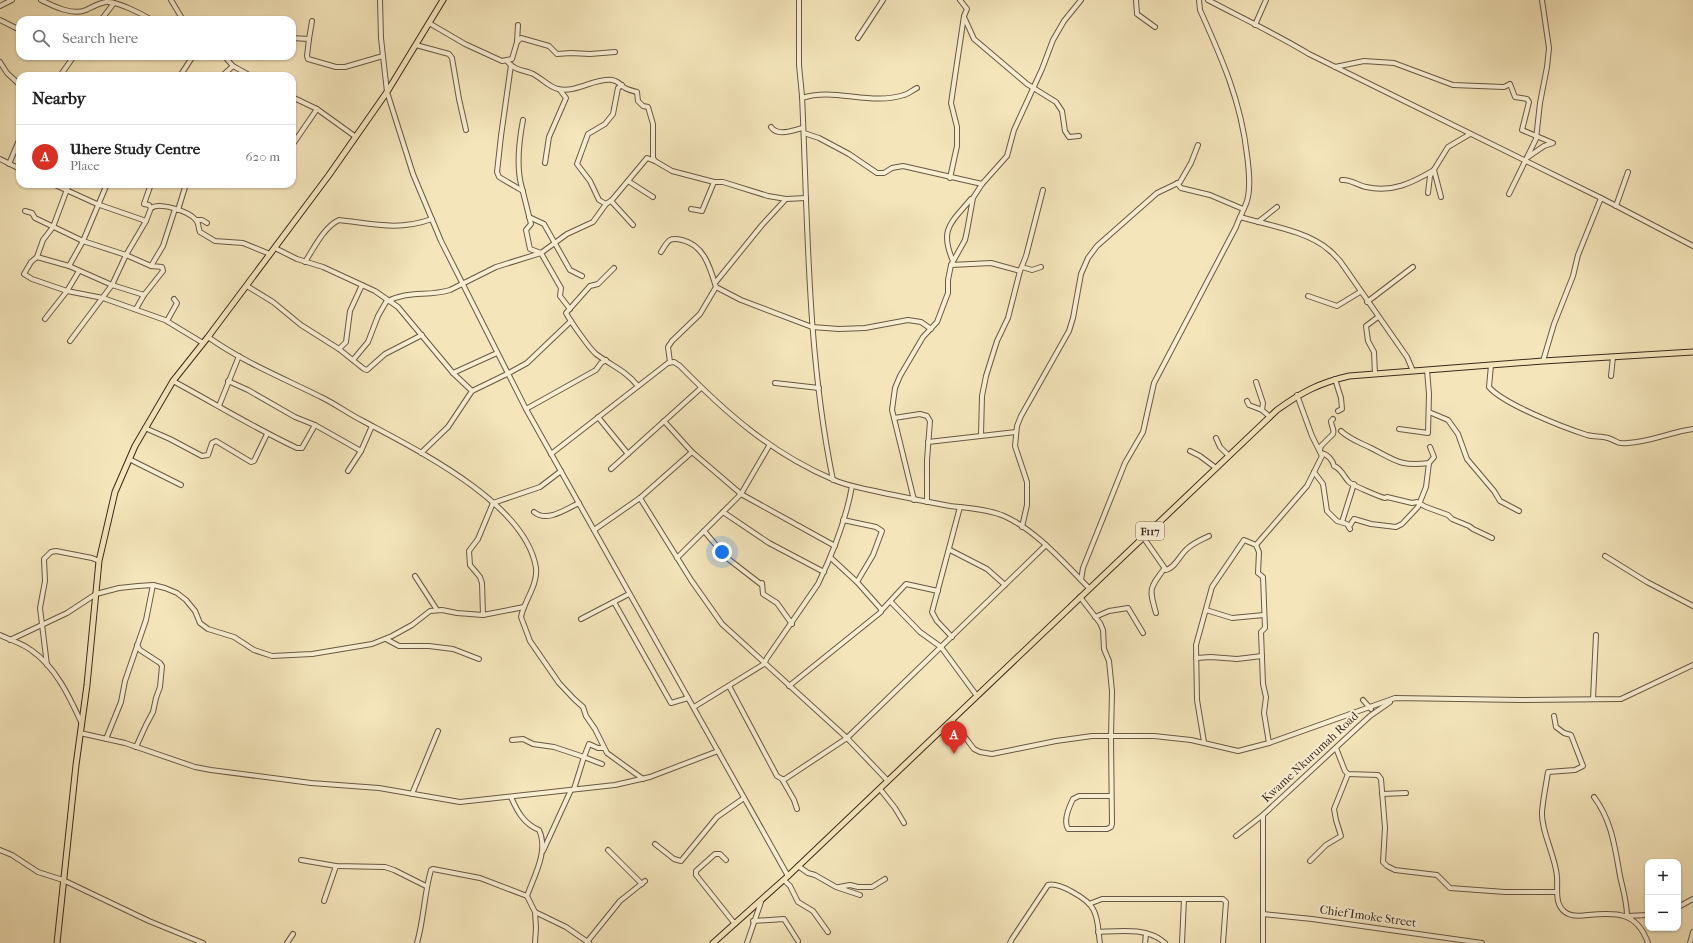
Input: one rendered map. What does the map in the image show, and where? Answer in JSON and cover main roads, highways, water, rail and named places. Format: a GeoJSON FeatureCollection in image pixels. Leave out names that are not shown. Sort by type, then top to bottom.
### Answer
{"type":"FeatureCollection","features":[{"type":"Feature","properties":{"kind":"main road"},"geometry":{"type":"LineString","coordinates":[[57,943],[99,561],[115,492],[129,459],[145,428],[173,382],[275,248],[356,137],[387,92],[443,0]]}},
{"type":"Feature","properties":{"kind":"main road","name":"F117"},"geometry":{"type":"LineString","coordinates":[[713,943],[761,902],[1089,588],[1270,417],[1297,395],[1322,382],[1349,376],[1543,361],[1693,352]]}},
{"type":"Feature","properties":{"kind":"place","name":"Uhere Study Centre"},"geometry":{"type":"Point","coordinates":[954,754]}}]}
